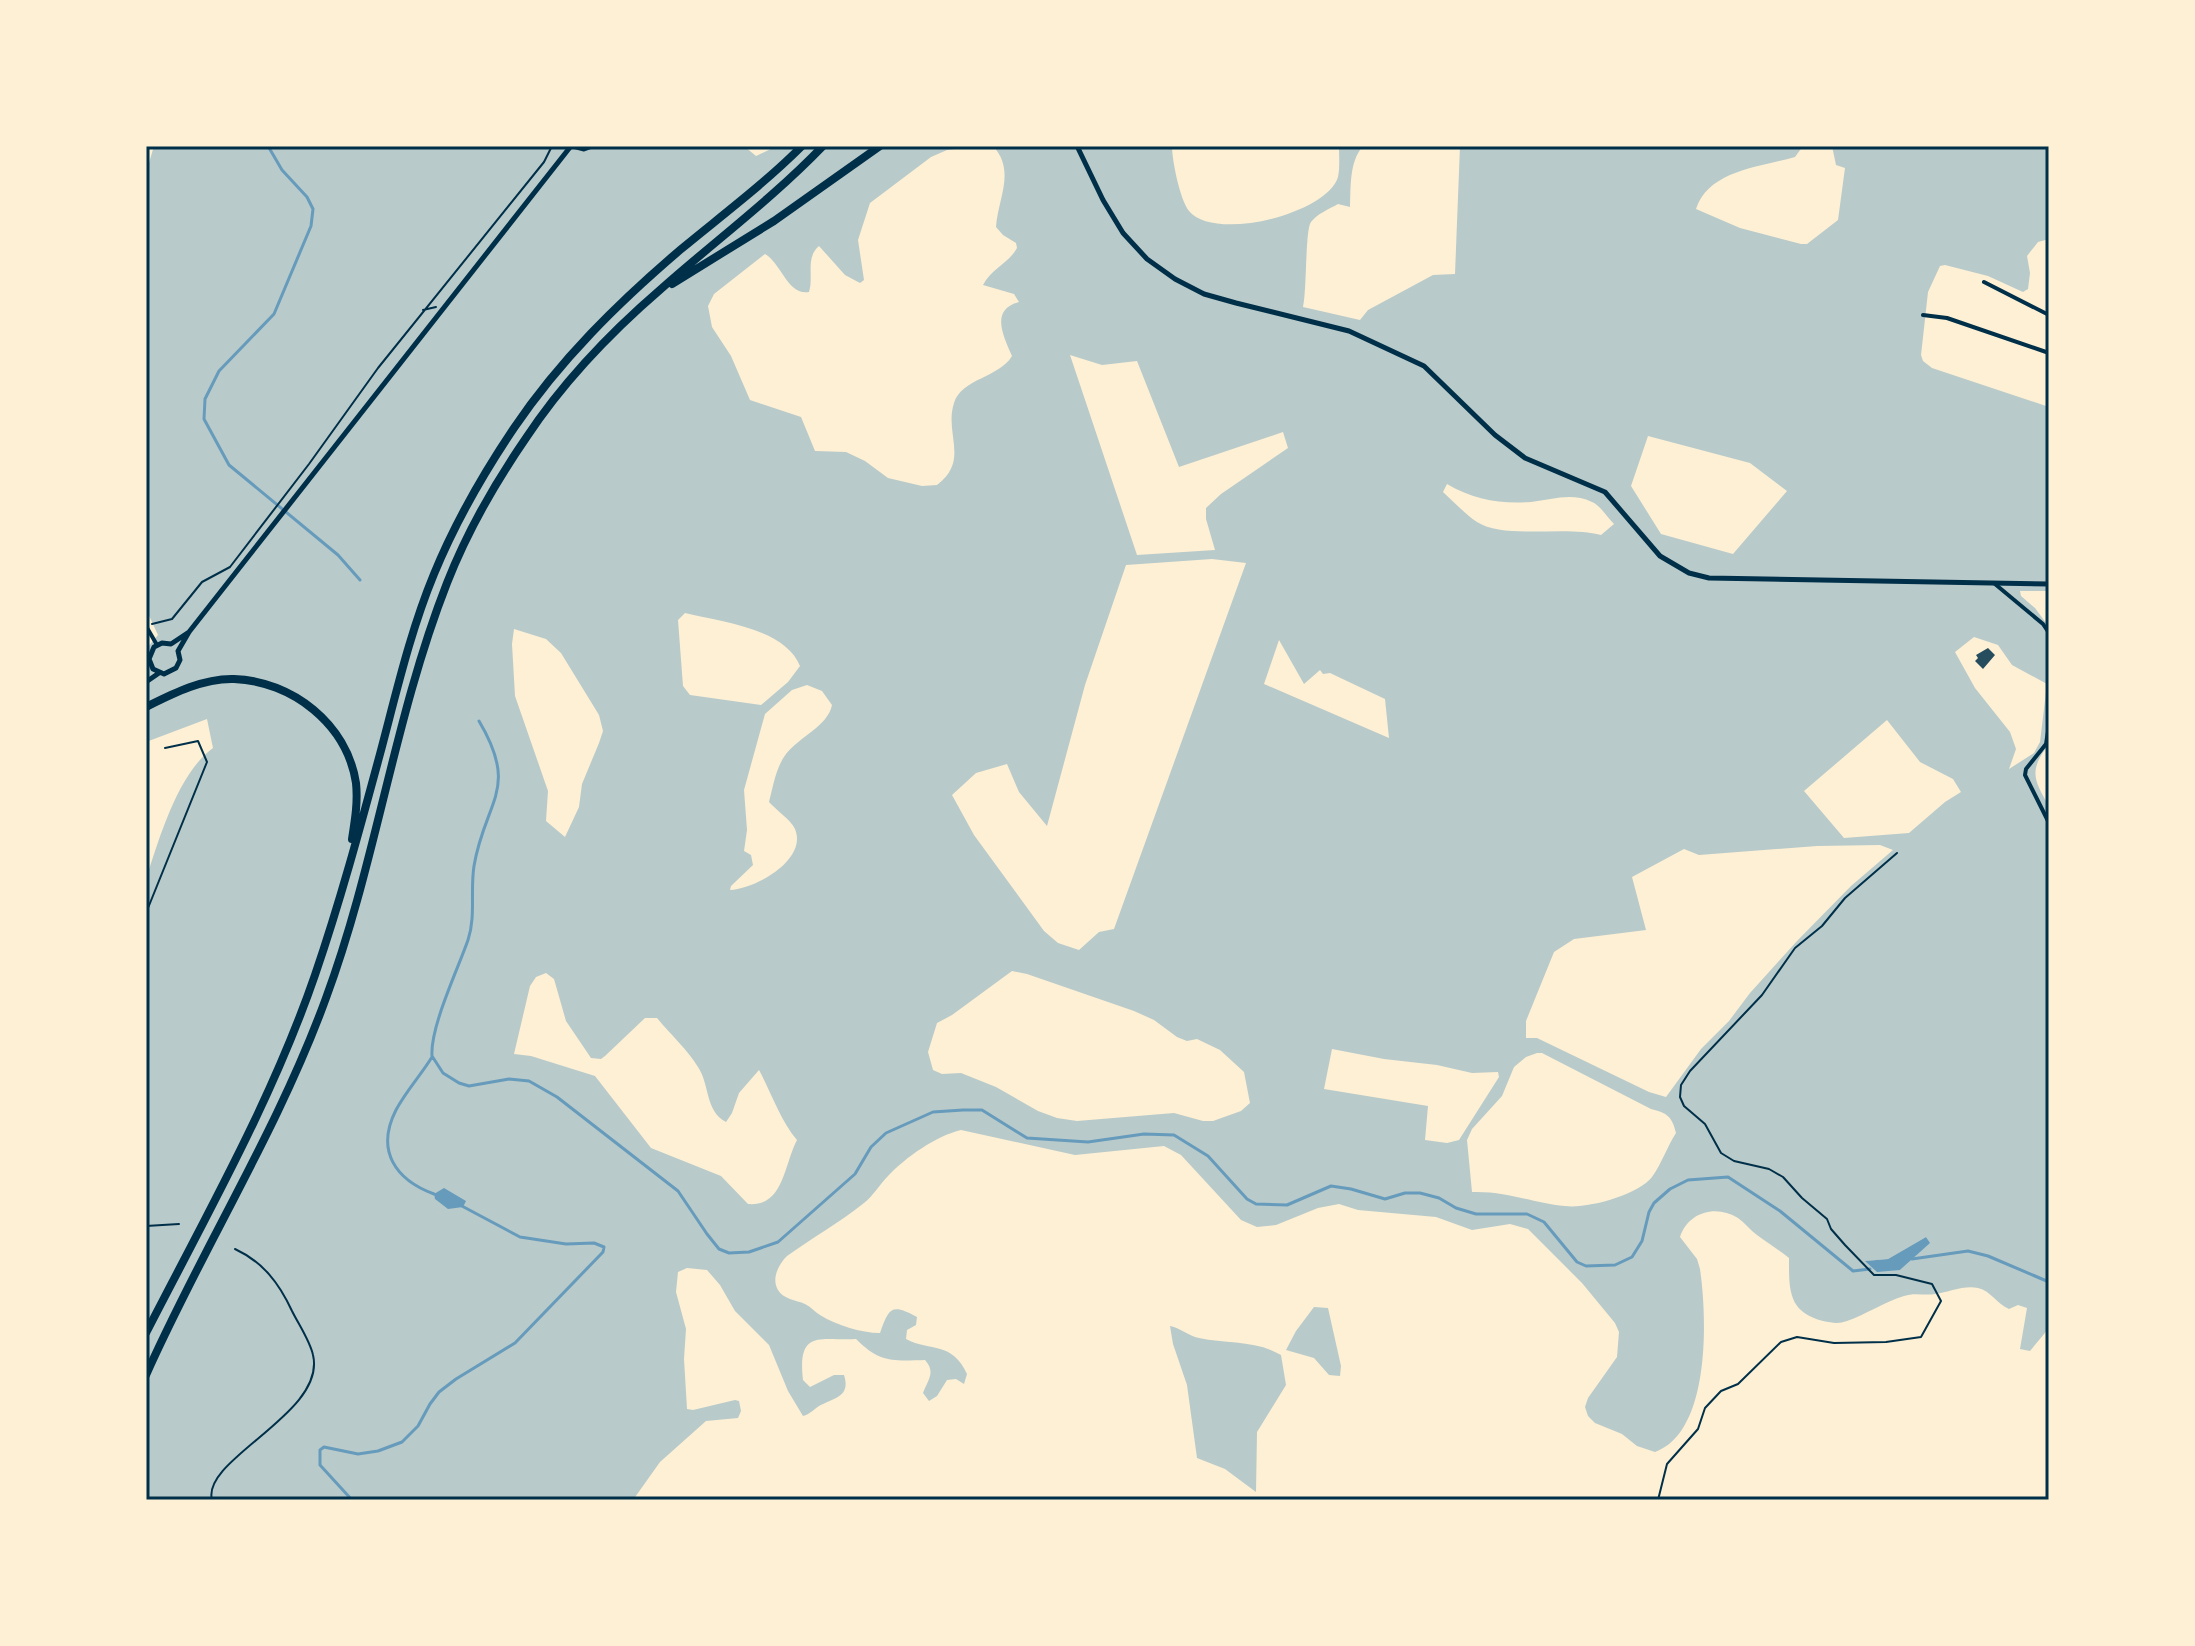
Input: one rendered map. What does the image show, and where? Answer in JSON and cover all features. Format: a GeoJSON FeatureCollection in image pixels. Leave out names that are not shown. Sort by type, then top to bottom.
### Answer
{"type":"FeatureCollection","features":[{"type":"Feature","properties":{"kind":"highway"},"geometry":{"type":"LineString","coordinates":[[146,1333],[286,1053],[344,880],[427,592],[450,538],[490,465],[537,395],[591,332],[802,146]]}},
{"type":"Feature","properties":{"kind":"highway"},"geometry":{"type":"LineString","coordinates":[[146,1375],[294,1080],[326,999],[361,887],[421,661],[447,583],[509,463],[550,405],[597,350],[660,289],[777,191],[823,146]]}},
{"type":"Feature","properties":{"kind":"highway"},"geometry":{"type":"LineString","coordinates":[[660,289],[685,278],[774,221],[880,146]]}},
{"type":"Feature","properties":{"kind":"highway"},"geometry":{"type":"LineString","coordinates":[[146,707],[198,684],[233,678],[274,686],[314,709],[339,739],[356,782],[355,822],[344,880]]}},
{"type":"Feature","properties":{"kind":"street"},"geometry":{"type":"LineString","coordinates":[[178,651],[189,632],[572,146],[584,149],[592,146]]}},
{"type":"Feature","properties":{"kind":"street"},"geometry":{"type":"LineString","coordinates":[[1077,146],[1123,233],[1147,259],[1175,279],[1204,294],[1349,331],[1424,366],[1495,435],[1525,458],[1605,492],[1660,556],[1689,573],[1721,579],[2049,584]]}},
{"type":"Feature","properties":{"kind":"street"},"geometry":{"type":"LineString","coordinates":[[1984,282],[2049,315]]}},
{"type":"Feature","properties":{"kind":"street"},"geometry":{"type":"LineString","coordinates":[[1923,315],[1947,318],[2049,353]]}},
{"type":"Feature","properties":{"kind":"street"},"geometry":{"type":"LineString","coordinates":[[1993,582],[2043,624],[2049,633]]}},
{"type":"Feature","properties":{"kind":"street"},"geometry":{"type":"LineString","coordinates":[[146,626],[148,637],[157,645]]}},
{"type":"Feature","properties":{"kind":"street"},"geometry":{"type":"LineString","coordinates":[[159,673],[148,665],[149,654],[157,645],[171,644],[189,632]]}},
{"type":"Feature","properties":{"kind":"street"},"geometry":{"type":"LineString","coordinates":[[146,682],[159,673],[168,673],[176,668],[180,660],[178,651],[171,644]]}},
{"type":"Feature","properties":{"kind":"street"},"geometry":{"type":"LineString","coordinates":[[2049,725],[2046,744],[2031,760],[2025,775],[2049,823]]}},
{"type":"Feature","properties":{"kind":"path"},"geometry":{"type":"LineString","coordinates":[[146,626],[172,619],[202,582],[233,563],[378,368],[544,162],[552,146]]}},
{"type":"Feature","properties":{"kind":"path"},"geometry":{"type":"LineString","coordinates":[[423,310],[445,305]]}},
{"type":"Feature","properties":{"kind":"path"},"geometry":{"type":"LineString","coordinates":[[146,913],[207,762],[198,741],[165,748]]}},
{"type":"Feature","properties":{"kind":"path"},"geometry":{"type":"LineString","coordinates":[[1658,1500],[1667,1464],[1698,1429],[1705,1408],[1721,1391],[1738,1384],[1781,1342],[1797,1337],[1834,1343],[1886,1342],[1921,1337],[1941,1301],[1932,1284],[1896,1275],[1874,1275],[1831,1229],[1827,1219],[1783,1177],[1769,1169],[1734,1161],[1721,1153],[1705,1124],[1684,1106],[1680,1097],[1681,1085],[1690,1071],[1762,995],[1795,948],[1822,926],[1845,898],[1897,853]]}},
{"type":"Feature","properties":{"kind":"path"},"geometry":{"type":"LineString","coordinates":[[146,1226],[179,1224]]}},
{"type":"Feature","properties":{"kind":"path"},"geometry":{"type":"LineString","coordinates":[[212,1500],[210,1494],[215,1478],[307,1391],[314,1373],[313,1355],[274,1279],[261,1265],[235,1249]]}},
{"type":"Feature","properties":{"kind":"shaded area"},"geometry":{"type":"Polygon","coordinates":[[[154,146],[744,146],[756,156],[777,146],[980,146],[947,150],[931,157],[870,203],[858,240],[864,280],[860,283],[845,275],[819,246],[812,256],[809,292],[802,292],[790,284],[765,254],[714,294],[708,306],[712,327],[731,356],[750,400],[801,417],[815,451],[846,452],[888,478],[922,486],[937,485],[952,466],[952,414],[958,395],[972,383],[999,369],[1012,356],[1001,324],[1004,311],[1019,302],[1014,294],[983,285],[1017,248],[1016,243],[996,227],[1005,175],[1000,155],[993,146],[1172,146],[1177,180],[1189,211],[1202,220],[1244,224],[1269,220],[1314,202],[1329,190],[1338,177],[1339,146],[1363,146],[1353,167],[1350,207],[1338,204],[1320,214],[1309,227],[1303,307],[1360,320],[1368,310],[1433,275],[1455,274],[1460,146],[1803,146],[1795,157],[1724,178],[1712,186],[1696,209],[1740,228],[1807,244],[1838,220],[1845,168],[1836,165],[1832,146],[2049,146],[2049,239],[2038,242],[2027,256],[2030,273],[2028,289],[2023,292],[1988,276],[1940,266],[1928,292],[1921,355],[1932,368],[2049,407],[2049,591],[2020,591],[2049,627],[2049,744],[2038,761],[2036,775],[2039,789],[2049,806],[2049,1328],[2030,1351],[2020,1349],[2027,1308],[2018,1305],[2009,1309],[1987,1292],[1973,1287],[1908,1295],[1844,1322],[1811,1317],[1797,1306],[1793,1298],[1789,1258],[1738,1218],[1721,1212],[1704,1213],[1689,1222],[1680,1237],[1697,1259],[1700,1269],[1704,1343],[1696,1398],[1687,1422],[1673,1440],[1655,1452],[1637,1446],[1622,1434],[1595,1423],[1588,1416],[1585,1407],[1588,1398],[1617,1357],[1619,1332],[1582,1283],[1528,1229],[1510,1224],[1472,1230],[1436,1217],[1358,1210],[1339,1204],[1318,1208],[1276,1225],[1257,1227],[1241,1220],[1181,1155],[1164,1146],[1075,1155],[961,1130],[932,1142],[903,1162],[864,1203],[787,1256],[776,1276],[776,1285],[783,1295],[849,1328],[880,1333],[889,1313],[896,1309],[917,1317],[916,1325],[907,1330],[906,1339],[955,1356],[967,1374],[964,1384],[956,1379],[947,1380],[937,1396],[929,1401],[923,1393],[931,1372],[925,1360],[888,1359],[872,1353],[856,1339],[822,1339],[808,1345],[804,1352],[803,1380],[810,1387],[834,1375],[844,1375],[845,1388],[840,1396],[803,1416],[788,1391],[769,1345],[735,1311],[707,1270],[687,1268],[678,1272],[676,1292],[686,1329],[687,1409],[735,1400],[739,1401],[741,1411],[738,1418],[706,1421],[660,1462],[633,1500],[146,1500],[146,879],[180,790],[201,759],[213,748],[207,719],[146,742],[146,649],[158,635],[146,609],[146,173],[154,146]],[[1070,355],[1137,555],[1215,550],[1206,508],[1221,494],[1288,448],[1283,432],[1179,467],[1137,361],[1102,365],[1070,355]],[[1648,436],[1631,486],[1661,534],[1733,554],[1787,491],[1750,463],[1648,436]],[[1447,484],[1443,492],[1477,522],[1503,530],[1571,531],[1601,535],[1614,524],[1601,508],[1584,499],[1498,501],[1467,494],[1447,484]],[[1212,559],[1126,565],[1085,685],[1047,826],[1019,792],[1007,764],[976,773],[952,795],[974,835],[1044,931],[1058,943],[1079,950],[1099,932],[1114,929],[1246,563],[1212,559]],[[685,613],[678,620],[683,686],[690,695],[761,705],[788,682],[800,666],[792,653],[767,635],[685,613]],[[514,629],[515,696],[548,791],[546,821],[565,837],[579,807],[582,784],[603,731],[599,715],[561,653],[546,639],[514,629]],[[1974,637],[1955,652],[1975,688],[2010,732],[2016,749],[2009,769],[2034,753],[2040,742],[2047,684],[2012,665],[1998,645],[1974,637]],[[1279,640],[1264,684],[1389,738],[1385,699],[1330,673],[1323,674],[1320,670],[1304,684],[1279,640]],[[807,685],[792,690],[765,714],[744,790],[747,830],[744,851],[751,855],[753,865],[730,890],[753,884],[777,871],[794,851],[797,840],[795,829],[769,802],[777,771],[786,754],[829,712],[832,705],[822,691],[807,685]],[[1887,720],[1804,791],[1844,838],[1909,833],[1961,792],[1953,779],[1920,762],[1887,720]],[[1880,845],[1817,846],[1699,855],[1684,849],[1632,877],[1646,930],[1574,939],[1554,952],[1526,1021],[1526,1038],[1537,1038],[1649,1092],[1666,1097],[1701,1049],[1797,941],[1851,886],[1893,850],[1880,845]],[[1012,971],[937,1023],[928,1052],[933,1070],[942,1074],[961,1073],[1057,1118],[1077,1121],[1174,1113],[1213,1121],[1241,1111],[1250,1103],[1244,1072],[1220,1050],[1197,1039],[1187,1041],[1177,1037],[1154,1020],[1134,1011],[1012,971]],[[546,973],[536,977],[530,986],[514,1054],[531,1056],[595,1076],[651,1148],[721,1176],[748,1204],[769,1199],[781,1182],[797,1140],[759,1070],[739,1093],[726,1122],[714,1111],[702,1074],[694,1061],[657,1018],[645,1018],[601,1059],[591,1058],[566,1021],[554,979],[546,973]],[[1332,1049],[1324,1089],[1428,1106],[1425,1140],[1447,1143],[1459,1140],[1499,1077],[1498,1072],[1472,1073],[1332,1049]],[[1542,1053],[1526,1057],[1514,1067],[1502,1096],[1472,1129],[1467,1140],[1472,1192],[1497,1193],[1565,1206],[1612,1199],[1636,1190],[1652,1177],[1676,1133],[1671,1119],[1665,1114],[1542,1053]],[[1926,1237],[1888,1259],[1866,1261],[1900,1270],[1929,1243],[1926,1237]]]}},
{"type":"Feature","properties":{"kind":"shaded area"},"geometry":{"type":"Polygon","coordinates":[[[1314,1307],[1328,1308],[1341,1366],[1340,1376],[1329,1375],[1314,1358],[1286,1350],[1314,1307]]]}},
{"type":"Feature","properties":{"kind":"shaded area"},"geometry":{"type":"Polygon","coordinates":[[[1170,1326],[1195,1337],[1251,1345],[1281,1355],[1286,1385],[1257,1432],[1256,1492],[1225,1469],[1197,1458],[1187,1385],[1170,1326]]]}},
{"type":"Feature","properties":{"kind":"water"},"geometry":{"type":"Polygon","coordinates":[[[444,1188],[466,1201],[463,1207],[448,1209],[435,1199],[434,1194],[444,1188]]]}},
{"type":"Feature","properties":{"kind":"water"},"geometry":{"type":"Polygon","coordinates":[[[1926,1237],[1930,1243],[1900,1270],[1877,1272],[1865,1261],[1888,1259],[1926,1237]]]}},
{"type":"Feature","properties":{"kind":"building"},"geometry":{"type":"Polygon","coordinates":[[[1988,648],[1995,655],[1983,669],[1975,661],[1978,658],[1976,655],[1988,648]]]}},
{"type":"Feature","properties":{"kind":"waterway"},"geometry":{"type":"LineString","coordinates":[[268,146],[282,170],[307,197],[313,209],[311,226],[274,314],[219,371],[205,399],[204,419],[229,465],[338,555],[360,580]]}},
{"type":"Feature","properties":{"kind":"waterway"},"geometry":{"type":"LineString","coordinates":[[479,721],[497,763],[496,795],[474,866],[468,940],[435,1030],[432,1056],[443,1073],[459,1083],[469,1086],[509,1079],[529,1081],[557,1097],[678,1191],[719,1249],[729,1253],[749,1252],[778,1242],[855,1174],[871,1147],[886,1133],[933,1112],[982,1110],[1027,1138],[1088,1142],[1144,1134],[1174,1135],[1208,1156],[1247,1199],[1256,1204],[1287,1205],[1331,1186],[1385,1199],[1405,1193],[1420,1193],[1476,1214],[1527,1214],[1544,1222],[1577,1262],[1586,1266],[1615,1265],[1632,1257],[1642,1241],[1654,1203],[1670,1189],[1688,1180],[1728,1177],[1780,1211],[1853,1271],[1870,1269]]}},
{"type":"Feature","properties":{"kind":"waterway"},"geometry":{"type":"LineString","coordinates":[[432,1057],[396,1110],[388,1138],[389,1151],[400,1172],[409,1181],[434,1194]]}},
{"type":"Feature","properties":{"kind":"waterway"},"geometry":{"type":"LineString","coordinates":[[352,1500],[320,1465],[320,1450],[324,1447],[358,1454],[402,1442],[418,1426],[439,1392],[515,1343],[603,1252],[604,1247],[594,1243],[566,1244],[520,1237],[460,1205]]}},
{"type":"Feature","properties":{"kind":"waterway"},"geometry":{"type":"LineString","coordinates":[[1912,1259],[1968,1251],[1988,1256],[2049,1282]]}}]}
